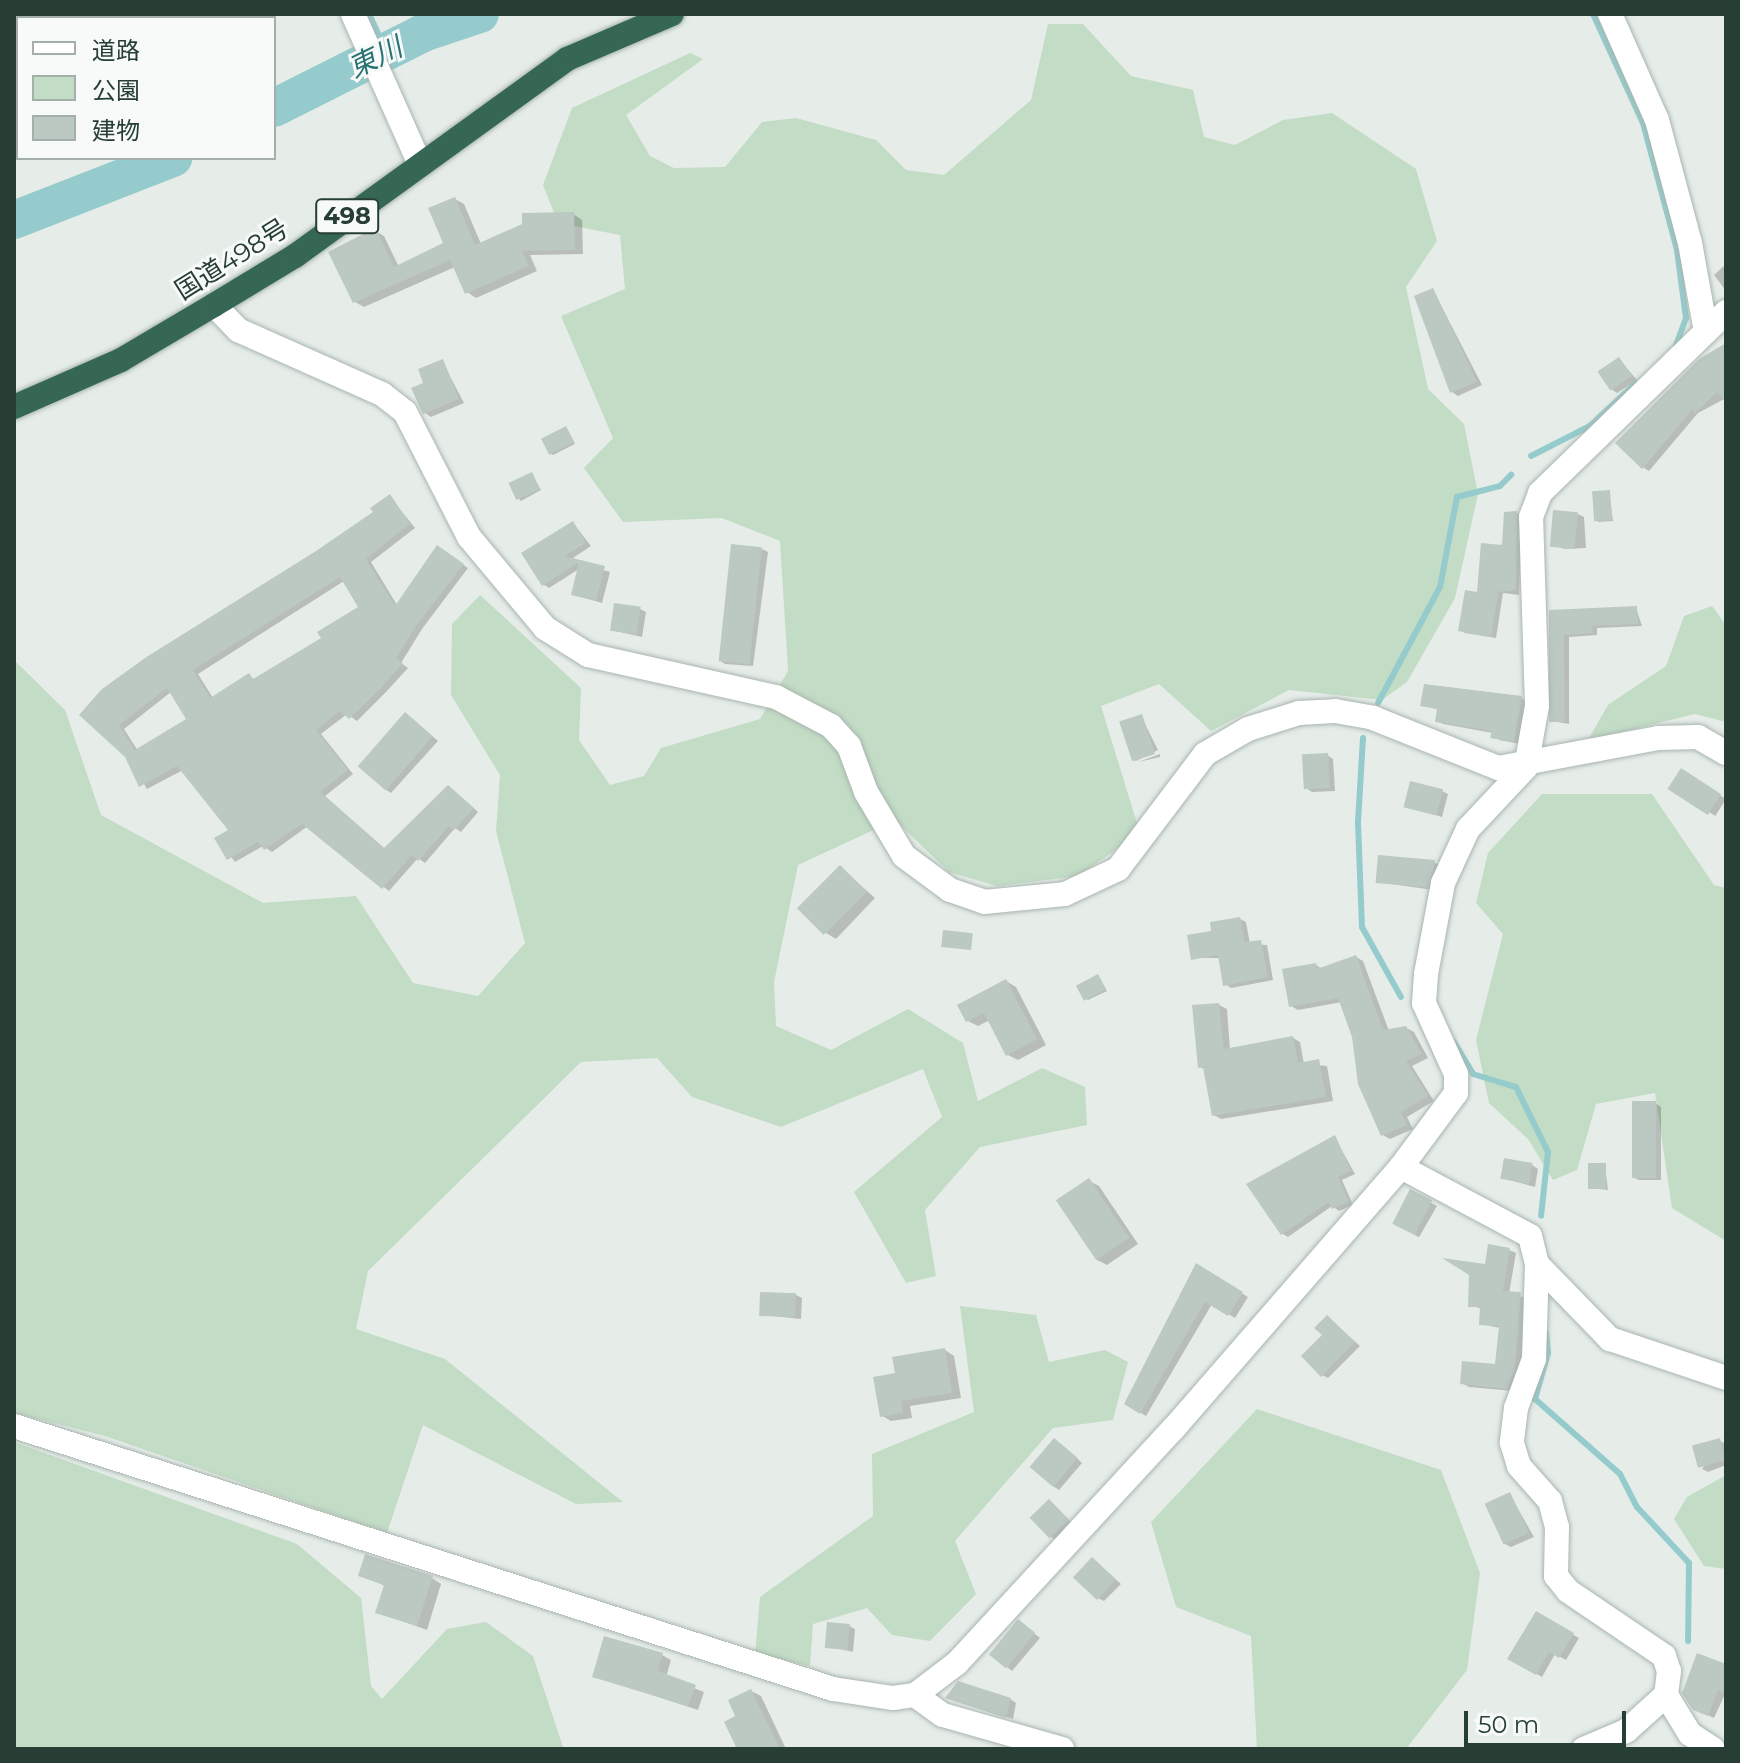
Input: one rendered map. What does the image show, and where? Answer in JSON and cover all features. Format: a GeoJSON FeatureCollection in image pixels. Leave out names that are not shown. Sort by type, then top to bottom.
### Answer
{"type":"FeatureCollection","features":[{"type":"Feature","properties":{"kind":"highway","name":"国道498号"},"geometry":{"type":"LineString","coordinates":[[14,407],[121,360],[295,256],[419,162],[567,59],[672,14]]}},
{"type":"Feature","properties":{"kind":"street"},"geometry":{"type":"LineString","coordinates":[[353,14],[419,162]]}},
{"type":"Feature","properties":{"kind":"street"},"geometry":{"type":"LineString","coordinates":[[1610,14],[1657,120],[1690,243],[1706,332]]}},
{"type":"Feature","properties":{"kind":"street"},"geometry":{"type":"LineString","coordinates":[[214,305],[238,330],[382,394],[405,412],[469,537],[545,628],[588,655],[776,697],[831,726],[849,746],[866,792],[904,856],[950,890],[984,902],[1065,894],[1118,869],[1205,754],[1248,729],[1299,713],[1335,711],[1373,718],[1498,768],[1526,767],[1658,738],[1698,737],[1726,753]]}},
{"type":"Feature","properties":{"kind":"street"},"geometry":{"type":"LineString","coordinates":[[14,1426],[833,1689],[893,1698],[915,1695],[957,1663],[1174,1428],[1401,1167],[1456,1093],[1456,1074],[1424,1003],[1443,883],[1468,829],[1526,767],[1537,706],[1531,517],[1540,493],[1726,312]]}},
{"type":"Feature","properties":{"kind":"street"},"geometry":{"type":"LineString","coordinates":[[1401,1167],[1530,1236],[1537,1264],[1534,1359],[1516,1408],[1513,1431],[1519,1466],[1550,1501],[1557,1527],[1556,1576],[1568,1591],[1664,1656],[1669,1671],[1666,1695],[1690,1734],[1713,1749]]}},
{"type":"Feature","properties":{"kind":"street"},"geometry":{"type":"LineString","coordinates":[[1537,1264],[1610,1339],[1726,1378]]}},
{"type":"Feature","properties":{"kind":"street"},"geometry":{"type":"LineString","coordinates":[[915,1695],[943,1715],[1062,1749]]}},
{"type":"Feature","properties":{"kind":"street"},"geometry":{"type":"LineString","coordinates":[[1584,1749],[1626,1731],[1666,1695]]}},
{"type":"Feature","properties":{"kind":"green space"},"geometry":{"type":"Polygon","coordinates":[[[1048,24],[1083,24],[1131,76],[1193,90],[1204,137],[1235,145],[1283,120],[1332,113],[1416,169],[1437,241],[1406,287],[1428,389],[1464,424],[1478,494],[1455,598],[1407,682],[1382,700],[1289,690],[1211,731],[1159,684],[1101,706],[1140,833],[1078,876],[997,886],[949,872],[895,820],[798,865],[774,982],[776,1026],[831,1050],[908,1009],[963,1043],[978,1101],[1042,1068],[1085,1087],[1087,1125],[980,1147],[925,1210],[936,1276],[906,1283],[854,1192],[942,1117],[923,1069],[781,1127],[692,1097],[657,1058],[581,1062],[368,1271],[356,1329],[445,1359],[623,1502],[576,1504],[423,1425],[387,1533],[105,1436],[14,1413],[14,660],[65,710],[101,815],[263,903],[356,896],[413,983],[478,996],[525,943],[496,831],[500,775],[451,695],[452,624],[480,595],[581,688],[579,740],[610,785],[644,776],[661,748],[760,719],[788,671],[780,541],[722,518],[623,522],[584,468],[613,438],[561,316],[625,289],[620,235],[558,223],[543,185],[572,108],[690,53],[703,59],[626,115],[650,156],[674,168],[725,167],[762,122],[796,118],[876,140],[906,170],[944,175],[1031,100],[1048,24]]]}},
{"type":"Feature","properties":{"kind":"green space"},"geometry":{"type":"Polygon","coordinates":[[[1712,606],[1726,625],[1726,722],[1695,714],[1588,740],[1608,705],[1666,666],[1684,616],[1712,606]]]}},
{"type":"Feature","properties":{"kind":"green space"},"geometry":{"type":"Polygon","coordinates":[[[1542,794],[1652,794],[1714,885],[1726,888],[1726,1241],[1672,1208],[1655,1093],[1596,1104],[1577,1170],[1553,1180],[1528,1139],[1489,1103],[1476,1040],[1503,934],[1476,903],[1488,853],[1542,794]]]}},
{"type":"Feature","properties":{"kind":"green space"},"geometry":{"type":"Polygon","coordinates":[[[960,1306],[1036,1315],[1049,1362],[1105,1350],[1128,1362],[1113,1420],[1053,1428],[955,1541],[976,1594],[930,1641],[892,1635],[867,1608],[813,1624],[810,1666],[755,1654],[760,1597],[873,1516],[872,1454],[974,1412],[960,1306]]]}},
{"type":"Feature","properties":{"kind":"green space"},"geometry":{"type":"Polygon","coordinates":[[[1257,1409],[1441,1470],[1480,1573],[1467,1670],[1406,1749],[1257,1749],[1251,1636],[1176,1607],[1151,1522],[1257,1409]]]}},
{"type":"Feature","properties":{"kind":"green space"},"geometry":{"type":"Polygon","coordinates":[[[14,1442],[297,1544],[361,1598],[371,1686],[382,1699],[447,1629],[486,1622],[533,1656],[563,1747],[568,1749],[14,1749],[14,1442]]]}},
{"type":"Feature","properties":{"kind":"green space"},"geometry":{"type":"Polygon","coordinates":[[[1726,1475],[1726,1569],[1704,1566],[1674,1519],[1687,1497],[1726,1475]]]}},
{"type":"Feature","properties":{"kind":"building"},"geometry":{"type":"Polygon","coordinates":[[[455,197],[475,245],[522,224],[522,213],[574,212],[575,250],[522,251],[529,266],[465,294],[450,260],[353,303],[328,252],[375,228],[394,267],[443,243],[428,208],[455,197]]]}},
{"type":"Feature","properties":{"kind":"building"},"geometry":{"type":"Polygon","coordinates":[[[1433,288],[1477,382],[1450,393],[1414,296],[1433,288]]]}},
{"type":"Feature","properties":{"kind":"building"},"geometry":{"type":"Polygon","coordinates":[[[1726,343],[1726,402],[1717,392],[1695,413],[1692,410],[1642,469],[1615,443],[1699,359],[1726,343]]]}},
{"type":"Feature","properties":{"kind":"building"},"geometry":{"type":"Polygon","coordinates":[[[1619,357],[1632,376],[1610,391],[1597,372],[1619,357]]]}},
{"type":"Feature","properties":{"kind":"building"},"geometry":{"type":"Polygon","coordinates":[[[443,359],[459,399],[423,414],[411,388],[423,383],[418,369],[443,359]]]}},
{"type":"Feature","properties":{"kind":"building"},"geometry":{"type":"Polygon","coordinates":[[[566,426],[574,442],[549,455],[541,439],[566,426]]]}},
{"type":"Feature","properties":{"kind":"building"},"geometry":{"type":"Polygon","coordinates":[[[532,472],[540,489],[516,500],[508,483],[532,472]]]}},
{"type":"Feature","properties":{"kind":"building"},"geometry":{"type":"Polygon","coordinates":[[[1610,490],[1612,520],[1594,521],[1592,491],[1610,490]]]}},
{"type":"Feature","properties":{"kind":"building"},"geometry":{"type":"Polygon","coordinates":[[[390,494],[410,524],[366,559],[395,606],[437,545],[464,564],[416,626],[396,658],[403,663],[380,689],[349,719],[340,711],[316,730],[348,770],[320,792],[384,848],[448,785],[474,808],[454,830],[449,826],[418,861],[412,855],[382,889],[302,824],[264,850],[258,842],[227,860],[214,838],[228,830],[177,766],[139,787],[125,757],[79,715],[102,689],[145,658],[316,551],[373,512],[370,508],[390,494]],[[340,577],[193,670],[210,698],[249,673],[253,679],[321,638],[317,632],[358,607],[340,577]],[[167,688],[119,725],[135,750],[186,719],[167,688]]]}},
{"type":"Feature","properties":{"kind":"building"},"geometry":{"type":"Polygon","coordinates":[[[1553,510],[1578,512],[1575,549],[1550,547],[1553,510]]]}},
{"type":"Feature","properties":{"kind":"building"},"geometry":{"type":"Polygon","coordinates":[[[1517,511],[1516,590],[1499,592],[1499,588],[1491,637],[1458,631],[1465,590],[1477,592],[1481,543],[1502,545],[1504,512],[1517,511]]]}},
{"type":"Feature","properties":{"kind":"building"},"geometry":{"type":"Polygon","coordinates":[[[573,521],[586,543],[564,556],[605,566],[596,601],[571,595],[579,562],[542,586],[521,553],[573,521]]]}},
{"type":"Feature","properties":{"kind":"building"},"geometry":{"type":"Polygon","coordinates":[[[731,544],[762,547],[749,665],[719,661],[731,544]]]}},
{"type":"Feature","properties":{"kind":"building"},"geometry":{"type":"Polygon","coordinates":[[[614,603],[641,607],[637,634],[610,631],[614,603]]]}},
{"type":"Feature","properties":{"kind":"building"},"geometry":{"type":"Polygon","coordinates":[[[1637,606],[1638,624],[1592,626],[1593,633],[1564,635],[1565,722],[1549,722],[1549,610],[1637,606]]]}},
{"type":"Feature","properties":{"kind":"building"},"geometry":{"type":"Polygon","coordinates":[[[1424,684],[1522,696],[1514,742],[1490,738],[1492,731],[1435,722],[1437,709],[1420,706],[1424,684]]]}},
{"type":"Feature","properties":{"kind":"building"},"geometry":{"type":"Polygon","coordinates":[[[405,712],[433,736],[386,791],[358,766],[405,712]]]}},
{"type":"Feature","properties":{"kind":"building"},"geometry":{"type":"Polygon","coordinates":[[[1142,714],[1155,754],[1132,761],[1119,721],[1142,714]]]}},
{"type":"Feature","properties":{"kind":"building"},"geometry":{"type":"Polygon","coordinates":[[[1328,753],[1330,788],[1304,789],[1302,754],[1328,753]]]}},
{"type":"Feature","properties":{"kind":"building"},"geometry":{"type":"Polygon","coordinates":[[[1681,768],[1721,794],[1708,815],[1667,789],[1681,768]]]}},
{"type":"Feature","properties":{"kind":"building"},"geometry":{"type":"Polygon","coordinates":[[[1410,781],[1443,789],[1436,815],[1403,807],[1410,781]]]}},
{"type":"Feature","properties":{"kind":"building"},"geometry":{"type":"Polygon","coordinates":[[[1378,855],[1435,860],[1432,888],[1376,883],[1378,855]]]}},
{"type":"Feature","properties":{"kind":"building"},"geometry":{"type":"Polygon","coordinates":[[[840,865],[867,892],[824,935],[797,908],[840,865]]]}},
{"type":"Feature","properties":{"kind":"building"},"geometry":{"type":"Polygon","coordinates":[[[1240,917],[1245,942],[1261,940],[1268,977],[1223,986],[1218,955],[1191,960],[1187,935],[1211,931],[1210,922],[1240,917]]]}},
{"type":"Feature","properties":{"kind":"building"},"geometry":{"type":"Polygon","coordinates":[[[943,930],[973,933],[971,950],[941,947],[943,930]]]}},
{"type":"Feature","properties":{"kind":"building"},"geometry":{"type":"Polygon","coordinates":[[[1356,955],[1383,1030],[1406,1026],[1422,1054],[1406,1061],[1428,1096],[1401,1112],[1407,1125],[1381,1136],[1358,1084],[1352,1037],[1338,998],[1289,1007],[1282,969],[1316,963],[1317,969],[1356,955]]]}},
{"type":"Feature","properties":{"kind":"building"},"geometry":{"type":"Polygon","coordinates":[[[1098,974],[1106,989],[1084,1001],[1076,986],[1098,974]]]}},
{"type":"Feature","properties":{"kind":"building"},"geometry":{"type":"Polygon","coordinates":[[[1006,979],[1037,1039],[1006,1056],[984,1013],[966,1022],[957,1005],[1006,979]]]}},
{"type":"Feature","properties":{"kind":"building"},"geometry":{"type":"Polygon","coordinates":[[[1219,1003],[1224,1049],[1293,1036],[1298,1063],[1319,1059],[1326,1097],[1212,1116],[1203,1067],[1198,1068],[1192,1005],[1219,1003]]]}},
{"type":"Feature","properties":{"kind":"building"},"geometry":{"type":"Polygon","coordinates":[[[1632,1101],[1656,1101],[1656,1178],[1632,1178],[1632,1101]]]}},
{"type":"Feature","properties":{"kind":"building"},"geometry":{"type":"Polygon","coordinates":[[[1335,1135],[1351,1171],[1338,1177],[1349,1202],[1332,1209],[1329,1202],[1281,1235],[1246,1184],[1335,1135]]]}},
{"type":"Feature","properties":{"kind":"building"},"geometry":{"type":"Polygon","coordinates":[[[1504,1158],[1533,1163],[1529,1184],[1500,1179],[1504,1158]]]}},
{"type":"Feature","properties":{"kind":"building"},"geometry":{"type":"Polygon","coordinates":[[[1588,1163],[1606,1163],[1606,1189],[1588,1189],[1588,1163]]]}},
{"type":"Feature","properties":{"kind":"building"},"geometry":{"type":"Polygon","coordinates":[[[1089,1178],[1129,1238],[1096,1260],[1056,1200],[1089,1178]]]}},
{"type":"Feature","properties":{"kind":"building"},"geometry":{"type":"Polygon","coordinates":[[[1410,1189],[1432,1200],[1415,1235],[1392,1224],[1410,1189]]]}},
{"type":"Feature","properties":{"kind":"building"},"geometry":{"type":"Polygon","coordinates":[[[1488,1244],[1510,1248],[1503,1291],[1521,1292],[1515,1368],[1507,1389],[1460,1384],[1462,1361],[1495,1364],[1499,1326],[1479,1325],[1480,1307],[1468,1307],[1469,1275],[1442,1258],[1485,1264],[1488,1244]]]}},
{"type":"Feature","properties":{"kind":"building"},"geometry":{"type":"Polygon","coordinates":[[[1196,1263],[1243,1292],[1228,1316],[1205,1302],[1140,1414],[1124,1404],[1196,1263]]]}},
{"type":"Feature","properties":{"kind":"building"},"geometry":{"type":"Polygon","coordinates":[[[760,1292],[796,1293],[795,1317],[759,1316],[760,1292]]]}},
{"type":"Feature","properties":{"kind":"building"},"geometry":{"type":"Polygon","coordinates":[[[1327,1315],[1355,1342],[1321,1377],[1301,1356],[1322,1335],[1314,1328],[1327,1315]]]}},
{"type":"Feature","properties":{"kind":"building"},"geometry":{"type":"Polygon","coordinates":[[[945,1348],[952,1393],[901,1401],[903,1413],[880,1417],[873,1377],[895,1373],[892,1357],[945,1348]]]}},
{"type":"Feature","properties":{"kind":"building"},"geometry":{"type":"Polygon","coordinates":[[[1054,1438],[1078,1458],[1053,1487],[1030,1467],[1054,1438]]]}},
{"type":"Feature","properties":{"kind":"building"},"geometry":{"type":"Polygon","coordinates":[[[1720,1438],[1726,1460],[1698,1468],[1692,1446],[1720,1438]]]}},
{"type":"Feature","properties":{"kind":"building"},"geometry":{"type":"Polygon","coordinates":[[[1510,1492],[1529,1533],[1504,1545],[1485,1504],[1510,1492]]]}},
{"type":"Feature","properties":{"kind":"building"},"geometry":{"type":"Polygon","coordinates":[[[1049,1499],[1069,1520],[1050,1539],[1030,1518],[1049,1499]]]}},
{"type":"Feature","properties":{"kind":"building"},"geometry":{"type":"Polygon","coordinates":[[[365,1554],[433,1576],[417,1626],[375,1613],[384,1585],[358,1576],[365,1554]]]}},
{"type":"Feature","properties":{"kind":"building"},"geometry":{"type":"Polygon","coordinates":[[[1092,1557],[1116,1580],[1097,1600],[1073,1577],[1092,1557]]]}},
{"type":"Feature","properties":{"kind":"building"},"geometry":{"type":"Polygon","coordinates":[[[1536,1611],[1574,1633],[1559,1658],[1549,1652],[1536,1675],[1507,1659],[1536,1611]]]}},
{"type":"Feature","properties":{"kind":"building"},"geometry":{"type":"Polygon","coordinates":[[[1018,1619],[1035,1633],[1006,1669],[989,1655],[1018,1619]]]}},
{"type":"Feature","properties":{"kind":"building"},"geometry":{"type":"Polygon","coordinates":[[[827,1622],[850,1624],[848,1650],[825,1648],[827,1622]]]}},
{"type":"Feature","properties":{"kind":"building"},"geometry":{"type":"Polygon","coordinates":[[[604,1636],[663,1653],[658,1671],[696,1685],[688,1706],[592,1677],[604,1636]]]}},
{"type":"Feature","properties":{"kind":"building"},"geometry":{"type":"Polygon","coordinates":[[[1697,1653],[1726,1664],[1726,1693],[1718,1690],[1708,1716],[1693,1710],[1682,1693],[1697,1653]]]}},
{"type":"Feature","properties":{"kind":"building"},"geometry":{"type":"Polygon","coordinates":[[[958,1681],[1011,1698],[1006,1718],[945,1698],[958,1681]]]}},
{"type":"Feature","properties":{"kind":"building"},"geometry":{"type":"Polygon","coordinates":[[[751,1689],[780,1749],[737,1749],[724,1722],[735,1716],[728,1700],[751,1689]]]}},
{"type":"Feature","properties":{"kind":"waterway"},"geometry":{"type":"LineString","coordinates":[[369,14],[387,52]]}},
{"type":"Feature","properties":{"kind":"waterway","name":"東川"},"geometry":{"type":"LineString","coordinates":[[276,107],[423,33],[480,14]]}},
{"type":"Feature","properties":{"kind":"waterway"},"geometry":{"type":"LineString","coordinates":[[1593,14],[1643,123],[1677,250],[1686,318],[1676,346]]}},
{"type":"Feature","properties":{"kind":"waterway","name":"東川"},"geometry":{"type":"LineString","coordinates":[[14,220],[168,160]]}},
{"type":"Feature","properties":{"kind":"waterway"},"geometry":{"type":"LineString","coordinates":[[1531,456],[1590,426],[1636,383]]}},
{"type":"Feature","properties":{"kind":"waterway"},"geometry":{"type":"LineString","coordinates":[[1378,703],[1440,587],[1457,497],[1500,486],[1511,475]]}},
{"type":"Feature","properties":{"kind":"waterway"},"geometry":{"type":"LineString","coordinates":[[1363,738],[1358,823],[1362,927],[1401,997]]}},
{"type":"Feature","properties":{"kind":"waterway"},"geometry":{"type":"LineString","coordinates":[[1454,1042],[1473,1074],[1516,1087],[1548,1152],[1541,1216]]}},
{"type":"Feature","properties":{"kind":"waterway"},"geometry":{"type":"LineString","coordinates":[[1546,1333],[1548,1353],[1535,1399],[1620,1474],[1637,1507],[1689,1563],[1688,1641]]}}]}
